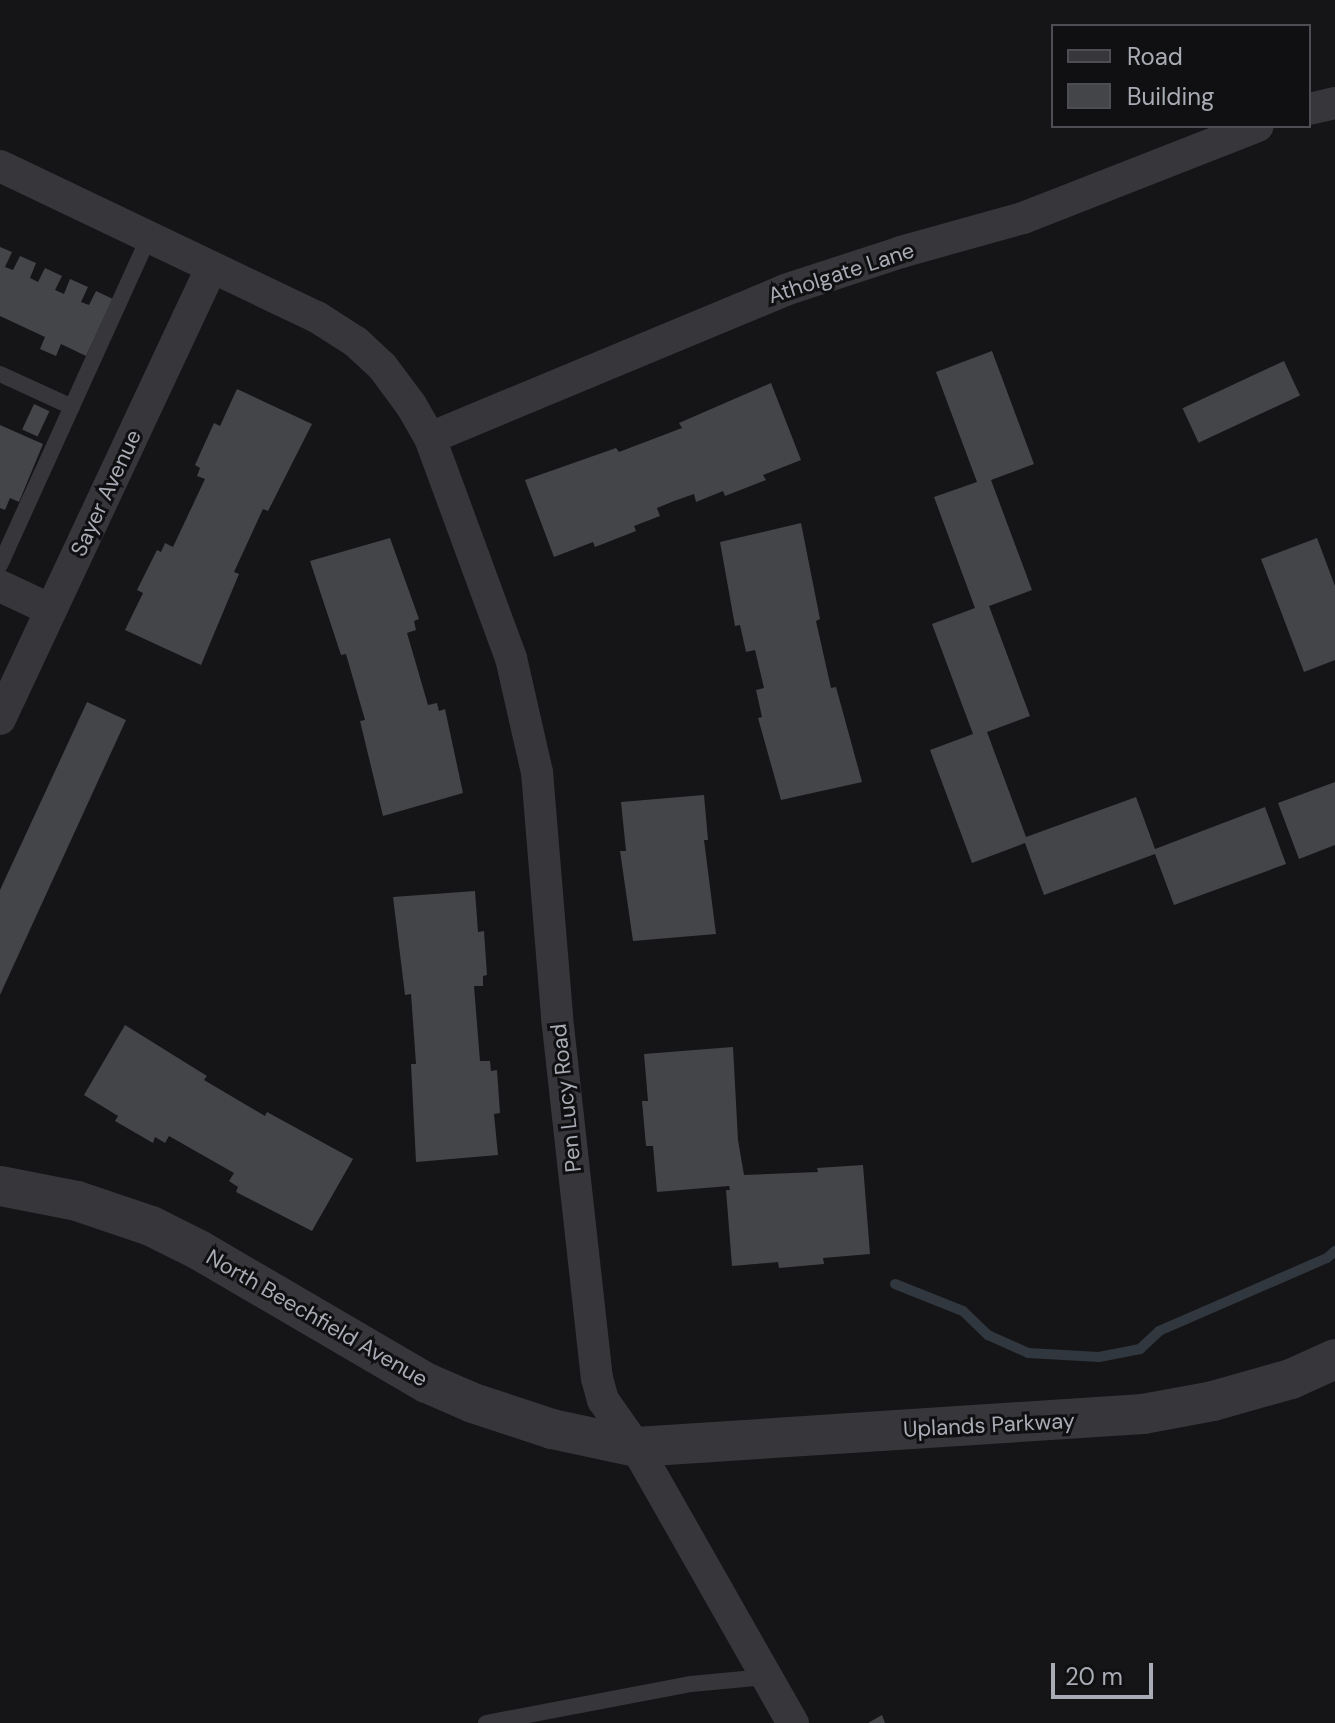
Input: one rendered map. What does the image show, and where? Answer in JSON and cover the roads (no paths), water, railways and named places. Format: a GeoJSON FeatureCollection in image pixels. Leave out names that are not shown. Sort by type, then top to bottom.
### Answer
{"type":"FeatureCollection","features":[{"type":"Feature","properties":{"kind":"street"},"geometry":{"type":"LineString","coordinates":[[1311,109],[1335,103]]}},
{"type":"Feature","properties":{"kind":"street","name":"Atholgate Lane"},"geometry":{"type":"LineString","coordinates":[[430,438],[785,290],[901,252],[1023,218],[1253,128]]}},
{"type":"Feature","properties":{"kind":"street","name":"Pen Lucy Road"},"geometry":{"type":"LineString","coordinates":[[0,166],[317,317],[356,342],[382,366],[411,405],[430,438],[511,658],[537,772],[557,1017],[597,1378],[603,1400],[636,1447],[793,1723]]}},
{"type":"Feature","properties":{"kind":"street","name":"Sayer Avenue"},"geometry":{"type":"LineString","coordinates":[[0,719],[212,267]]}},
{"type":"Feature","properties":{"kind":"street"},"geometry":{"type":"LineString","coordinates":[[0,586],[51,610]]}},
{"type":"Feature","properties":{"kind":"street","name":"North Beechfield Avenue"},"geometry":{"type":"LineString","coordinates":[[0,1186],[77,1201],[151,1226],[199,1250],[427,1383],[473,1403],[552,1429],[636,1447]]}},
{"type":"Feature","properties":{"kind":"street","name":"Uplands Parkway"},"geometry":{"type":"LineString","coordinates":[[636,1447],[1143,1414],[1213,1401],[1291,1379],[1335,1359]]}},
{"type":"Feature","properties":{"kind":"lane"},"geometry":{"type":"LineString","coordinates":[[0,565],[149,236]]}},
{"type":"Feature","properties":{"kind":"lane"},"geometry":{"type":"LineString","coordinates":[[0,374],[72,407]]}},
{"type":"Feature","properties":{"kind":"lane"},"geometry":{"type":"LineString","coordinates":[[486,1723],[691,1684],[765,1677]]}},
{"type":"Feature","properties":{"kind":"waterway"},"geometry":{"type":"LineString","coordinates":[[895,1284],[963,1311],[988,1335],[1028,1353],[1099,1357],[1140,1349],[1159,1331],[1327,1258],[1335,1251]]}}]}
